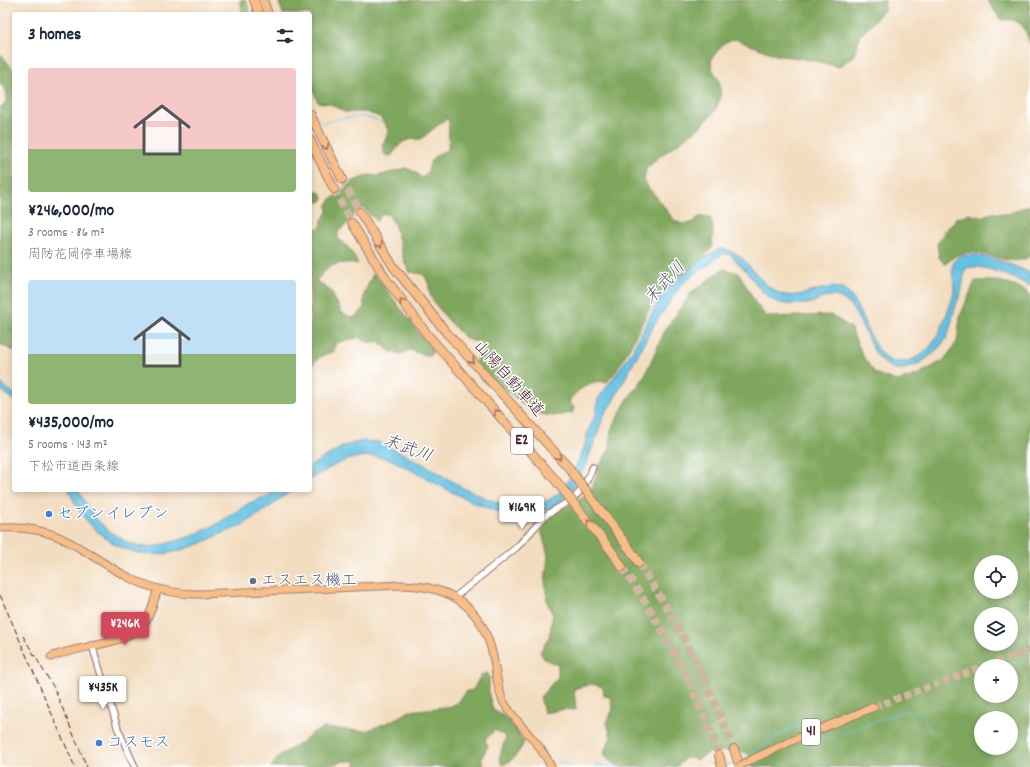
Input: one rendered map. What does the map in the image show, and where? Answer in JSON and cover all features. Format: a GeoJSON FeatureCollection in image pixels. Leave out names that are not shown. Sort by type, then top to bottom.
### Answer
{"type":"FeatureCollection","features":[{"type":"Feature","properties":{"kind":"highway"},"geometry":{"type":"LineString","coordinates":[[254,0],[258,12]]}},
{"type":"Feature","properties":{"kind":"highway"},"geometry":{"type":"LineString","coordinates":[[263,0],[267,12]]}},
{"type":"Feature","properties":{"kind":"highway"},"geometry":{"type":"LineString","coordinates":[[312,118],[342,179]]}},
{"type":"Feature","properties":{"kind":"highway"},"geometry":{"type":"LineString","coordinates":[[312,144],[334,189]]}},
{"type":"Feature","properties":{"kind":"highway","name":"山陽自動車道"},"geometry":{"type":"LineString","coordinates":[[360,212],[393,266],[446,332],[569,468],[639,563]]}},
{"type":"Feature","properties":{"kind":"highway","name":"山陽自動車道"},"geometry":{"type":"LineString","coordinates":[[352,223],[386,279],[426,333],[554,477],[613,553],[622,567]]}},
{"type":"Feature","properties":{"kind":"highway"},"geometry":{"type":"LineString","coordinates":[[734,749],[739,767]]}},
{"type":"Feature","properties":{"kind":"highway"},"geometry":{"type":"LineString","coordinates":[[719,755],[722,767]]}},
{"type":"Feature","properties":{"kind":"main road"},"geometry":{"type":"LineString","coordinates":[[0,528],[25,528],[54,534],[72,542],[121,573],[158,589],[200,594],[413,585],[443,591],[455,597],[475,616],[482,626],[490,643],[496,678],[503,700],[509,711],[536,741],[551,767]]}},
{"type":"Feature","properties":{"kind":"main road"},"geometry":{"type":"LineString","coordinates":[[51,657],[120,638],[137,630],[147,620],[158,589]]}},
{"type":"Feature","properties":{"kind":"main road","name":"41"},"geometry":{"type":"LineString","coordinates":[[739,767],[798,738],[874,707]]}},
{"type":"Feature","properties":{"kind":"street"},"geometry":{"type":"LineString","coordinates":[[455,597],[517,547],[546,515],[574,498],[583,488],[593,467]]}},
{"type":"Feature","properties":{"kind":"street"},"geometry":{"type":"LineString","coordinates":[[92,645],[118,729],[135,767]]}},
{"type":"Feature","properties":{"kind":"green space"},"geometry":{"type":"Polygon","coordinates":[[[240,0],[246,0],[250,12],[243,12],[240,0]]]}},
{"type":"Feature","properties":{"kind":"green space"},"geometry":{"type":"Polygon","coordinates":[[[278,0],[885,0],[884,10],[860,36],[854,55],[839,67],[812,60],[776,55],[735,39],[723,44],[711,59],[712,69],[719,80],[721,96],[715,111],[699,128],[659,157],[646,169],[644,180],[648,188],[674,220],[682,224],[692,223],[699,217],[710,217],[713,227],[712,248],[706,255],[668,285],[656,299],[643,320],[627,353],[606,383],[596,382],[585,386],[569,402],[574,408],[572,413],[553,416],[533,413],[507,391],[485,383],[473,366],[483,345],[479,341],[467,339],[438,308],[432,299],[428,281],[423,274],[409,272],[403,257],[395,227],[388,214],[382,214],[377,221],[363,208],[355,212],[352,219],[338,232],[338,239],[352,252],[358,263],[334,265],[325,271],[316,281],[331,291],[342,313],[353,318],[363,309],[365,292],[373,274],[377,277],[433,351],[430,356],[409,350],[402,354],[391,352],[378,341],[373,343],[365,341],[360,337],[339,342],[334,347],[334,352],[320,357],[312,365],[312,225],[317,229],[321,227],[322,220],[328,212],[327,206],[330,200],[351,182],[369,175],[378,176],[406,168],[415,172],[422,178],[426,174],[432,160],[440,153],[448,150],[449,122],[448,119],[444,120],[421,139],[403,142],[391,156],[385,155],[382,145],[387,137],[388,131],[380,117],[365,112],[344,112],[331,104],[318,102],[312,87],[312,12],[282,12],[278,0]]]}},
{"type":"Feature","properties":{"kind":"green space"},"geometry":{"type":"Polygon","coordinates":[[[987,0],[1030,0],[1030,44],[1026,32],[1021,24],[1013,20],[1001,20],[987,0]]]}},
{"type":"Feature","properties":{"kind":"green space"},"geometry":{"type":"Polygon","coordinates":[[[2,55],[12,68],[12,350],[0,344],[0,107],[5,105],[7,92],[0,83],[0,56],[2,55]]]}},
{"type":"Feature","properties":{"kind":"green space"},"geometry":{"type":"Polygon","coordinates":[[[314,190],[321,193],[323,198],[321,202],[312,201],[312,191],[314,190]]]}},
{"type":"Feature","properties":{"kind":"green space"},"geometry":{"type":"Polygon","coordinates":[[[1030,205],[1030,256],[1022,260],[1013,261],[985,254],[966,252],[957,255],[945,265],[939,257],[937,244],[945,231],[958,217],[969,214],[980,217],[992,213],[1008,214],[1030,205]]]}},
{"type":"Feature","properties":{"kind":"green space"},"geometry":{"type":"Polygon","coordinates":[[[723,269],[739,273],[756,304],[767,317],[831,315],[850,327],[864,358],[875,373],[896,381],[917,375],[944,360],[957,342],[960,316],[975,281],[1004,282],[1017,286],[1030,294],[1030,767],[751,767],[752,764],[749,754],[737,749],[711,752],[696,760],[686,758],[675,767],[620,767],[610,761],[605,755],[606,748],[611,738],[607,722],[613,709],[610,697],[604,696],[603,687],[591,684],[574,689],[576,710],[565,709],[544,713],[540,697],[558,677],[558,665],[544,659],[540,652],[549,637],[553,615],[547,602],[545,581],[548,556],[541,530],[552,515],[582,498],[593,486],[598,468],[610,448],[611,430],[627,400],[643,379],[665,330],[691,293],[723,269]]]}},
{"type":"Feature","properties":{"kind":"green space"},"geometry":{"type":"Polygon","coordinates":[[[487,673],[489,676],[489,695],[493,710],[498,712],[511,723],[524,742],[516,756],[506,764],[502,765],[499,758],[506,737],[495,730],[485,740],[488,746],[481,759],[484,767],[355,767],[356,761],[344,761],[325,767],[271,767],[280,755],[301,743],[312,733],[323,728],[366,731],[389,722],[410,711],[452,706],[460,700],[466,691],[473,690],[481,675],[487,673]]]}},
{"type":"Feature","properties":{"kind":"water"},"geometry":{"type":"Polygon","coordinates":[[[720,249],[730,251],[745,261],[772,290],[790,296],[827,288],[843,290],[850,295],[855,302],[875,345],[889,360],[897,362],[916,358],[929,348],[939,333],[952,300],[954,286],[953,263],[960,256],[978,255],[1026,271],[1030,273],[1030,286],[990,269],[973,267],[966,268],[950,330],[944,342],[923,361],[913,366],[898,369],[887,365],[878,356],[870,344],[857,316],[849,304],[839,297],[828,296],[805,304],[776,302],[763,292],[730,254],[723,254],[714,259],[708,266],[691,276],[680,287],[654,325],[612,403],[605,413],[586,464],[577,482],[563,498],[548,510],[529,516],[515,516],[498,512],[460,496],[392,460],[379,457],[368,456],[349,459],[312,478],[312,465],[344,446],[363,441],[379,442],[425,465],[465,489],[498,503],[521,506],[538,505],[547,501],[559,493],[567,483],[584,449],[588,431],[596,414],[598,399],[629,356],[664,291],[702,259],[720,249]]]}},
{"type":"Feature","properties":{"kind":"water"},"geometry":{"type":"Polygon","coordinates":[[[0,383],[12,392],[12,399],[0,389],[0,383]]]}},
{"type":"Feature","properties":{"kind":"water"},"geometry":{"type":"Polygon","coordinates":[[[70,492],[79,492],[93,516],[109,531],[128,543],[144,547],[158,546],[192,536],[215,525],[249,503],[268,496],[273,492],[289,492],[245,524],[199,544],[162,554],[147,554],[118,546],[105,538],[94,528],[75,504],[70,492]]]}},
{"type":"Feature","properties":{"kind":"waterway"},"geometry":{"type":"LineString","coordinates":[[321,123],[337,119],[362,117],[378,120],[385,124]]}},
{"type":"Feature","properties":{"kind":"waterway"},"geometry":{"type":"LineString","coordinates":[[820,734],[827,739],[905,711],[919,713],[924,718],[930,732]]}},
{"type":"Feature","properties":{"kind":"waterway"},"geometry":{"type":"LineString","coordinates":[[743,758],[794,726],[809,720],[815,723]]}},
{"type":"Feature","properties":{"kind":"waterway"},"geometry":{"type":"LineString","coordinates":[[557,762],[573,767]]}},
{"type":"Feature","properties":{"kind":"waterway"},"geometry":{"type":"LineString","coordinates":[[728,765],[733,764]]}},
{"type":"Feature","properties":{"kind":"waterway"},"geometry":{"type":"LineString","coordinates":[[595,765],[618,767]]}},
{"type":"Feature","properties":{"kind":"tunnel"},"geometry":{"type":"LineString","coordinates":[[342,179],[360,212]]}},
{"type":"Feature","properties":{"kind":"tunnel"},"geometry":{"type":"LineString","coordinates":[[334,189],[352,223]]}},
{"type":"Feature","properties":{"kind":"tunnel"},"geometry":{"type":"LineString","coordinates":[[639,563],[667,608],[691,653],[714,700],[734,749]]}},
{"type":"Feature","properties":{"kind":"tunnel"},"geometry":{"type":"LineString","coordinates":[[622,567],[652,613],[677,658],[699,704],[719,755]]}},
{"type":"Feature","properties":{"kind":"tunnel"},"geometry":{"type":"LineString","coordinates":[[1005,659],[1030,650]]}},
{"type":"Feature","properties":{"kind":"tunnel"},"geometry":{"type":"LineString","coordinates":[[874,707],[974,671]]}},
{"type":"Feature","properties":{"kind":"railway"},"geometry":{"type":"LineString","coordinates":[[0,595],[75,767]]}},
{"type":"Feature","properties":{"kind":"railway"},"geometry":{"type":"LineString","coordinates":[[23,636],[54,688],[87,767]]}},
{"type":"Feature","properties":{"kind":"place","name":"セブンイレブン"},"geometry":{"type":"Point","coordinates":[49,514]}},
{"type":"Feature","properties":{"kind":"place","name":"エスエス機工"},"geometry":{"type":"Point","coordinates":[253,581]}},
{"type":"Feature","properties":{"kind":"place","name":"コスモス"},"geometry":{"type":"Point","coordinates":[99,743]}},
{"type":"Feature","properties":{"kind":"water label","name":"末武川"},"geometry":{"type":"Point","coordinates":[666,284]}},
{"type":"Feature","properties":{"kind":"water label","name":"末武川"},"geometry":{"type":"Point","coordinates":[407,450]}}]}
